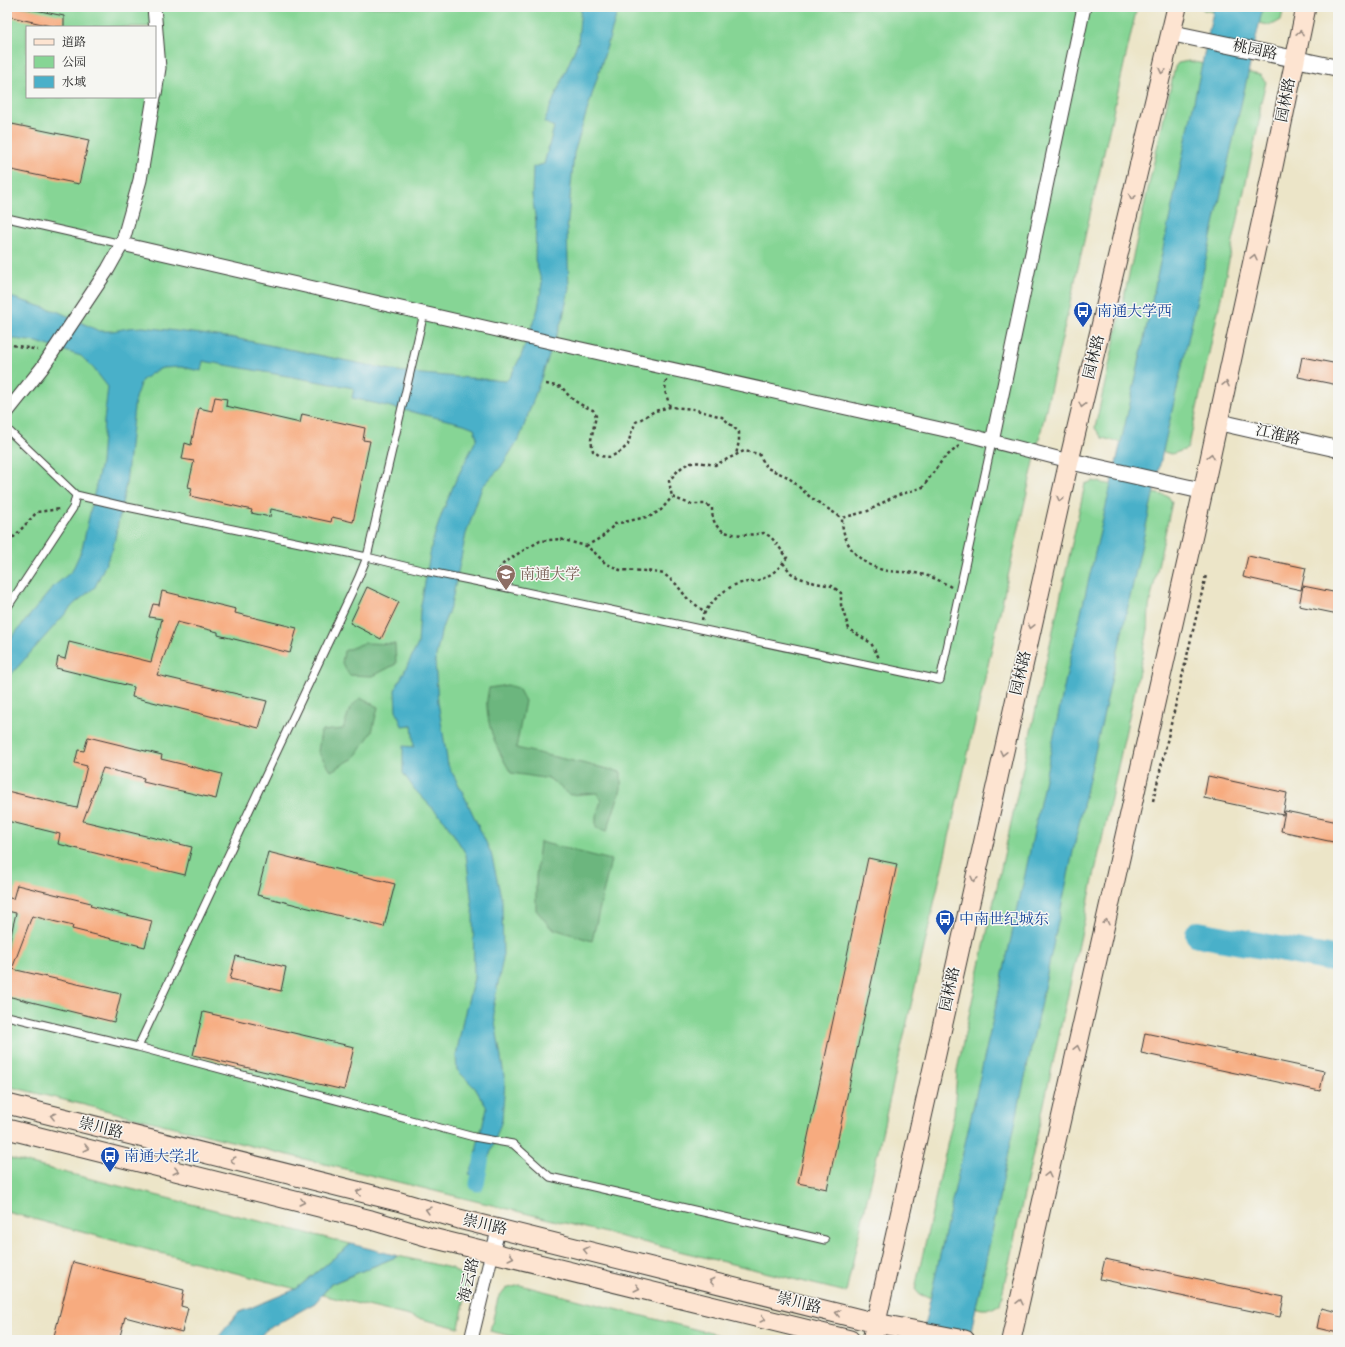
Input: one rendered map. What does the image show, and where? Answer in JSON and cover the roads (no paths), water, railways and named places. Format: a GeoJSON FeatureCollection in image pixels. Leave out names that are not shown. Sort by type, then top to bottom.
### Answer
{"type":"FeatureCollection","features":[{"type":"Feature","properties":{"kind":"main road","name":"园林路"},"geometry":{"type":"LineString","coordinates":[[874,1331],[1069,461],[1177,7]]}},
{"type":"Feature","properties":{"kind":"main road","name":"园林路"},"geometry":{"type":"LineString","coordinates":[[1011,1340],[1203,491],[1306,7]]}},
{"type":"Feature","properties":{"kind":"main road","name":"崇川路"},"geometry":{"type":"LineString","coordinates":[[7,1104],[397,1201],[874,1331],[965,1340]]}},
{"type":"Feature","properties":{"kind":"main road","name":"崇川路"},"geometry":{"type":"LineString","coordinates":[[7,1129],[371,1220],[432,1238],[850,1340]]}},
{"type":"Feature","properties":{"kind":"street"},"geometry":{"type":"LineString","coordinates":[[154,7],[156,26]]}},
{"type":"Feature","properties":{"kind":"street"},"geometry":{"type":"LineString","coordinates":[[992,442],[1084,7]]}},
{"type":"Feature","properties":{"kind":"street"},"geometry":{"type":"LineString","coordinates":[[156,31],[159,68],[156,88]]}},
{"type":"Feature","properties":{"kind":"street","name":"桃园路"},"geometry":{"type":"LineString","coordinates":[[1171,33],[1338,68]]}},
{"type":"Feature","properties":{"kind":"street"},"geometry":{"type":"LineString","coordinates":[[7,412],[42,368],[108,269],[122,244],[140,180],[154,98]]}},
{"type":"Feature","properties":{"kind":"street"},"geometry":{"type":"LineString","coordinates":[[122,244],[424,312],[523,336],[972,436],[1069,461],[1203,491]]}},
{"type":"Feature","properties":{"kind":"street","name":"江淮路"},"geometry":{"type":"LineString","coordinates":[[1218,422],[1338,449]]}},
{"type":"Feature","properties":{"kind":"street","name":"海云路"},"geometry":{"type":"LineString","coordinates":[[471,1340],[499,1228]]}},
{"type":"Feature","properties":{"kind":"lane"},"geometry":{"type":"LineString","coordinates":[[7,218],[122,244]]}},
{"type":"Feature","properties":{"kind":"lane"},"geometry":{"type":"LineString","coordinates":[[138,1047],[367,557],[424,312]]}},
{"type":"Feature","properties":{"kind":"lane"},"geometry":{"type":"LineString","coordinates":[[7,429],[76,495],[367,557],[425,571],[940,680],[992,442]]}},
{"type":"Feature","properties":{"kind":"lane"},"geometry":{"type":"LineString","coordinates":[[7,608],[73,508],[76,495]]}},
{"type":"Feature","properties":{"kind":"lane"},"geometry":{"type":"LineString","coordinates":[[7,1016],[138,1047],[474,1136],[513,1144],[550,1177],[825,1240]]}},
{"type":"Feature","properties":{"kind":"water"},"geometry":{"type":"Polygon","coordinates":[[[581,7],[619,7],[574,153],[567,231],[569,289],[563,317],[520,437],[501,467],[482,487],[466,534],[451,605],[442,628],[435,661],[438,702],[448,765],[491,853],[502,901],[503,958],[493,1009],[505,1082],[502,1120],[488,1160],[479,1177],[469,1174],[476,1159],[477,1146],[487,1108],[475,1088],[457,1070],[456,1056],[463,1020],[474,978],[473,914],[466,854],[445,821],[415,790],[403,773],[403,746],[414,747],[412,725],[402,726],[396,710],[395,690],[418,644],[420,611],[432,543],[442,513],[455,482],[477,438],[474,428],[464,424],[352,398],[354,388],[203,361],[201,371],[181,367],[162,368],[152,373],[141,381],[135,398],[126,484],[113,548],[95,587],[74,604],[7,679],[7,643],[54,586],[72,571],[82,549],[101,463],[108,387],[94,369],[81,356],[37,342],[7,338],[7,296],[59,312],[99,331],[113,331],[143,327],[234,338],[397,371],[506,381],[510,377],[521,356],[538,309],[542,283],[535,260],[536,222],[532,195],[533,167],[544,164],[554,127],[544,122],[578,42],[581,7]]]}},
{"type":"Feature","properties":{"kind":"water"},"geometry":{"type":"Polygon","coordinates":[[[1214,7],[1263,7],[1080,819],[969,1340],[921,1340],[1022,889],[1067,673],[1134,386],[1214,7]]]}},
{"type":"Feature","properties":{"kind":"water"},"geometry":{"type":"Polygon","coordinates":[[[351,1244],[398,1256],[331,1284],[315,1303],[266,1330],[257,1340],[216,1340],[238,1313],[296,1289],[351,1244]]]}},
{"type":"Feature","properties":{"kind":"waterway"},"geometry":{"type":"LineString","coordinates":[[1198,934],[1338,960]]}},
{"type":"Feature","properties":{"kind":"waterway"},"geometry":{"type":"LineString","coordinates":[[477,1184],[482,1157]]}},
{"type":"Feature","properties":{"kind":"place","name":"南通大学西"},"geometry":{"type":"Point","coordinates":[1083,328]}},
{"type":"Feature","properties":{"kind":"place","name":"南通大学"},"geometry":{"type":"Point","coordinates":[506,591]}},
{"type":"Feature","properties":{"kind":"place","name":"中南世纪城东"},"geometry":{"type":"Point","coordinates":[945,936]}},
{"type":"Feature","properties":{"kind":"place","name":"南通大学北"},"geometry":{"type":"Point","coordinates":[110,1173]}}]}
